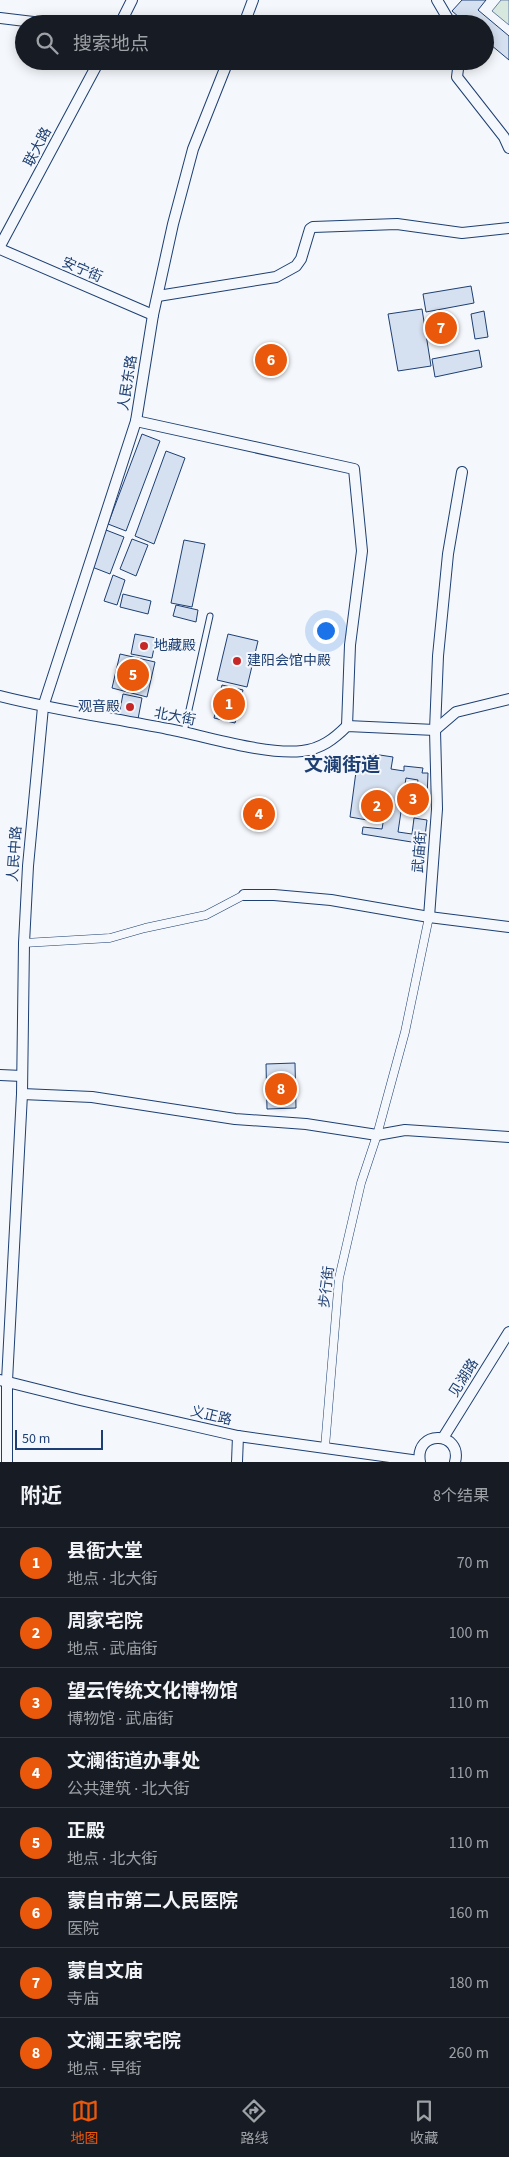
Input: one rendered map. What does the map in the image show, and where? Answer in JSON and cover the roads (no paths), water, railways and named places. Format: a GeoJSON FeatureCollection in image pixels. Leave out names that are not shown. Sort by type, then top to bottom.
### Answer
{"type":"FeatureCollection","features":[{"type":"Feature","properties":{"kind":"street"},"geometry":{"type":"LineString","coordinates":[[124,15],[132,0]]}},
{"type":"Feature","properties":{"kind":"street"},"geometry":{"type":"LineString","coordinates":[[247,15],[253,0]]}},
{"type":"Feature","properties":{"kind":"street"},"geometry":{"type":"LineString","coordinates":[[437,0],[446,15]]}},
{"type":"Feature","properties":{"kind":"street"},"geometry":{"type":"LineString","coordinates":[[0,18],[15,20]]}},
{"type":"Feature","properties":{"kind":"street","name":"联大路"},"geometry":{"type":"LineString","coordinates":[[0,248],[94,70]]}},
{"type":"Feature","properties":{"kind":"street","name":"人民东路"},"geometry":{"type":"LineString","coordinates":[[43,707],[136,421],[153,316],[172,224],[193,149],[224,70]]}},
{"type":"Feature","properties":{"kind":"street"},"geometry":{"type":"LineString","coordinates":[[458,70],[457,77],[493,122],[509,148]]}},
{"type":"Feature","properties":{"kind":"street"},"geometry":{"type":"LineString","coordinates":[[158,296],[276,277],[296,266],[301,259],[310,229],[313,227],[397,224],[462,234],[509,228]]}},
{"type":"Feature","properties":{"kind":"street","name":"安宁街"},"geometry":{"type":"LineString","coordinates":[[0,248],[153,316]]}},
{"type":"Feature","properties":{"kind":"street"},"geometry":{"type":"LineString","coordinates":[[136,421],[354,469],[362,551],[350,645],[347,726],[435,730],[456,712],[509,699]]}},
{"type":"Feature","properties":{"kind":"street","name":"武庙街"},"geometry":{"type":"LineString","coordinates":[[428,917],[437,809],[435,730],[438,656],[448,554],[462,472]]}},
{"type":"Feature","properties":{"kind":"street","name":"北大街"},"geometry":{"type":"LineString","coordinates":[[0,696],[43,707],[184,732],[274,751],[302,751],[316,748],[332,740],[347,726]]}},
{"type":"Feature","properties":{"kind":"street","name":"人民中路"},"geometry":{"type":"LineString","coordinates":[[7,1462],[4,1380],[22,1094],[24,943],[28,866],[43,707]]}},
{"type":"Feature","properties":{"kind":"street"},"geometry":{"type":"LineString","coordinates":[[24,943],[110,938],[145,928],[206,915],[244,895],[331,900],[428,917],[509,927]]}},
{"type":"Feature","properties":{"kind":"street","name":"步行街"},"geometry":{"type":"LineString","coordinates":[[325,1447],[339,1278],[360,1183],[377,1135],[405,1032],[428,917]]}},
{"type":"Feature","properties":{"kind":"street"},"geometry":{"type":"LineString","coordinates":[[0,1075],[22,1076]]}},
{"type":"Feature","properties":{"kind":"street"},"geometry":{"type":"LineString","coordinates":[[22,1094],[92,1097],[235,1119],[306,1124],[377,1135],[405,1130],[509,1137]]}},
{"type":"Feature","properties":{"kind":"street","name":"见湖路"},"geometry":{"type":"LineString","coordinates":[[443,1438],[509,1332]]}},
{"type":"Feature","properties":{"kind":"street","name":"义正路"},"geometry":{"type":"LineString","coordinates":[[4,1380],[80,1400],[238,1436],[419,1461]]}},
{"type":"Feature","properties":{"kind":"street"},"geometry":{"type":"LineString","coordinates":[[237,1462],[238,1436]]}},
{"type":"Feature","properties":{"kind":"street"},"geometry":{"type":"LineString","coordinates":[[419,1461],[419,1453],[423,1444],[432,1438],[443,1438],[449,1441],[456,1450],[455,1462]]}},
{"type":"Feature","properties":{"kind":"lane"},"geometry":{"type":"LineString","coordinates":[[184,732],[210,616]]}},
{"type":"Feature","properties":{"kind":"place","name":"蒙自文庙"},"geometry":{"type":"Point","coordinates":[441,328]}},
{"type":"Feature","properties":{"kind":"place","name":"蒙自市第二人民医院"},"geometry":{"type":"Point","coordinates":[271,360]}},
{"type":"Feature","properties":{"kind":"place","name":"地藏殿"},"geometry":{"type":"Point","coordinates":[144,646]}},
{"type":"Feature","properties":{"kind":"place","name":"建阳会馆中殿"},"geometry":{"type":"Point","coordinates":[237,661]}},
{"type":"Feature","properties":{"kind":"place","name":"正殿"},"geometry":{"type":"Point","coordinates":[133,675]}},
{"type":"Feature","properties":{"kind":"place","name":"县衙大堂"},"geometry":{"type":"Point","coordinates":[229,704]}},
{"type":"Feature","properties":{"kind":"place","name":"观音殿"},"geometry":{"type":"Point","coordinates":[130,707]}},
{"type":"Feature","properties":{"kind":"place","name":"望云传统文化博物馆"},"geometry":{"type":"Point","coordinates":[413,799]}},
{"type":"Feature","properties":{"kind":"place","name":"周家宅院"},"geometry":{"type":"Point","coordinates":[377,806]}},
{"type":"Feature","properties":{"kind":"place","name":"文澜街道办事处"},"geometry":{"type":"Point","coordinates":[259,814]}},
{"type":"Feature","properties":{"kind":"place","name":"文澜王家宅院"},"geometry":{"type":"Point","coordinates":[281,1089]}},
{"type":"Feature","properties":{"kind":"district","name":"文澜街道"},"geometry":{"type":"Point","coordinates":[342,765]}}]}
